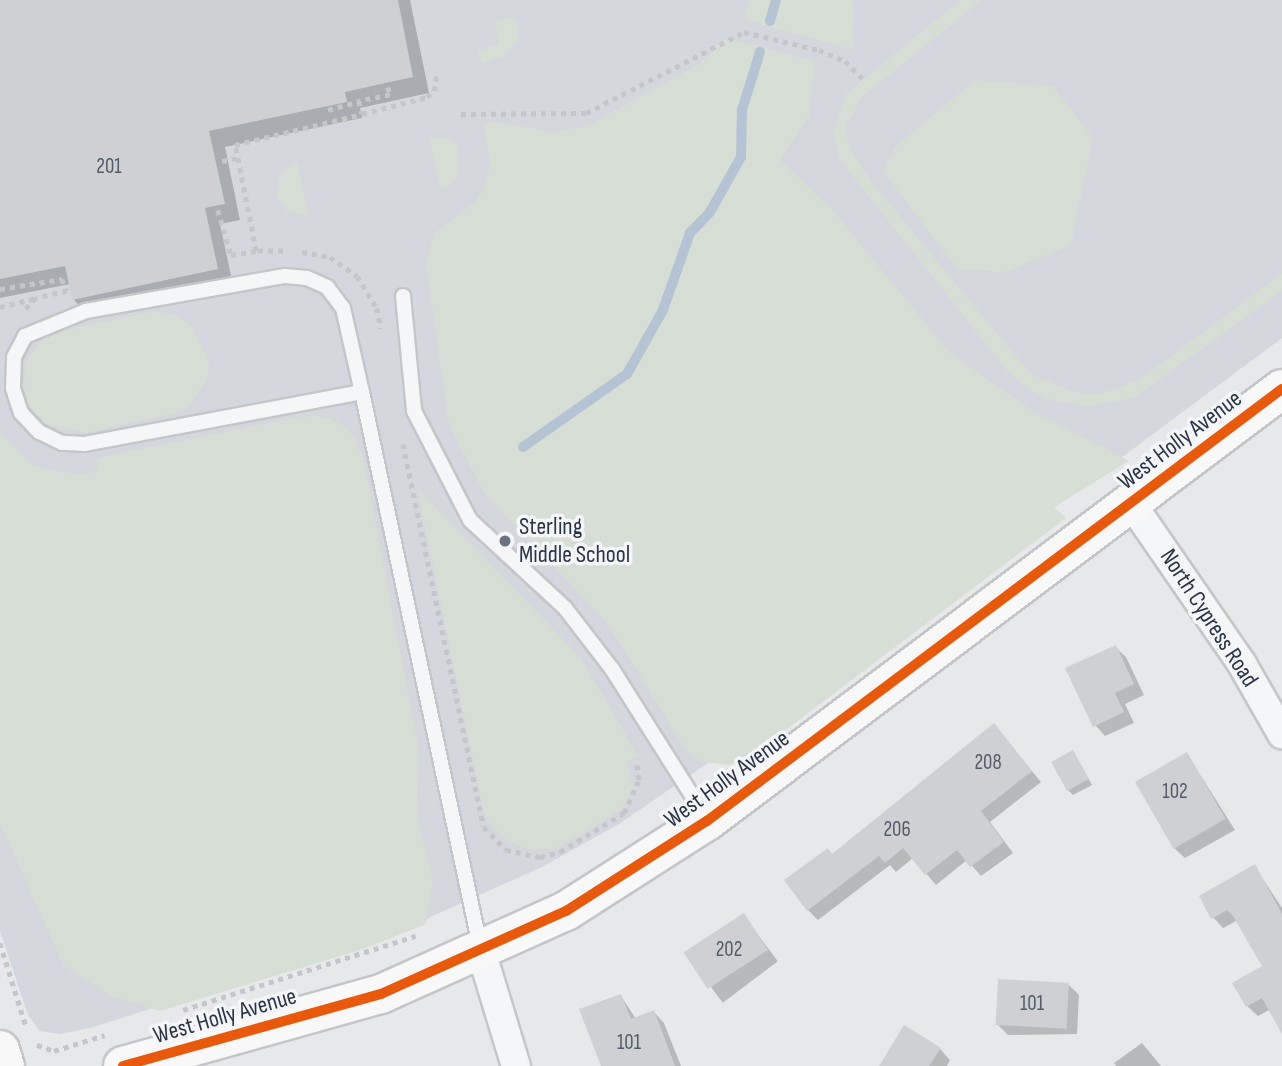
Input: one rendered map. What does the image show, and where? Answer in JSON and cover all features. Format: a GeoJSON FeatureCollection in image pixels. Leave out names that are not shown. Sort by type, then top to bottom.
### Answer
{"type":"FeatureCollection","features":[{"type":"Feature","properties":{"kind":"street","name":"West Holly Avenue"},"geometry":{"type":"LineString","coordinates":[[121,1048],[381,994],[566,911],[707,821],[1282,389]]}},
{"type":"Feature","properties":{"kind":"street","name":"North Cypress Road"},"geometry":{"type":"LineString","coordinates":[[1131,503],[1242,664],[1282,734]]}},
{"type":"Feature","properties":{"kind":"street"},"geometry":{"type":"LineString","coordinates":[[481,951],[516,1066]]}},
{"type":"Feature","properties":{"kind":"street"},"geometry":{"type":"LineString","coordinates":[[5,1066],[21,1042]]}},
{"type":"Feature","properties":{"kind":"lane"},"geometry":{"type":"LineString","coordinates":[[362,392],[84,444],[62,443],[39,432],[21,413],[13,388],[14,357],[25,336],[86,312],[296,277],[327,288],[343,308],[362,392],[481,951]]}},
{"type":"Feature","properties":{"kind":"lane"},"geometry":{"type":"LineString","coordinates":[[403,296],[414,411],[470,520],[565,608],[612,669],[707,821]]}},
{"type":"Feature","properties":{"kind":"path"},"geometry":{"type":"LineString","coordinates":[[461,114],[586,113],[744,32],[819,50],[845,61],[863,79]]}},
{"type":"Feature","properties":{"kind":"path"},"geometry":{"type":"LineString","coordinates":[[256,251],[235,145],[426,97],[434,91],[437,72]]}},
{"type":"Feature","properties":{"kind":"path"},"geometry":{"type":"LineString","coordinates":[[328,110],[390,95],[388,87]]}},
{"type":"Feature","properties":{"kind":"path"},"geometry":{"type":"LineString","coordinates":[[359,102],[362,114]]}},
{"type":"Feature","properties":{"kind":"path"},"geometry":{"type":"LineString","coordinates":[[222,161],[237,158]]}},
{"type":"Feature","properties":{"kind":"path"},"geometry":{"type":"LineString","coordinates":[[218,210],[230,255],[256,251],[330,257],[357,276],[377,308],[382,334]]}},
{"type":"Feature","properties":{"kind":"path"},"geometry":{"type":"LineString","coordinates":[[0,289],[62,279],[66,291]]}},
{"type":"Feature","properties":{"kind":"path"},"geometry":{"type":"LineString","coordinates":[[0,307],[37,299]]}},
{"type":"Feature","properties":{"kind":"path"},"geometry":{"type":"LineString","coordinates":[[402,436],[484,827],[515,853],[540,857],[561,852],[624,813],[639,780],[636,765]]}},
{"type":"Feature","properties":{"kind":"path"},"geometry":{"type":"LineString","coordinates":[[170,1014],[415,936]]}},
{"type":"Feature","properties":{"kind":"path"},"geometry":{"type":"LineString","coordinates":[[0,943],[21,1042],[54,1051],[121,1048]]}},
{"type":"Feature","properties":{"kind":"shaded area","name":"Sterling Middle School"},"geometry":{"type":"Polygon","coordinates":[[[0,0],[1282,0],[1282,338],[743,739],[619,824],[542,867],[406,928],[90,1028],[60,1034],[40,1031],[28,1015],[0,931],[0,0]]]}},
{"type":"Feature","properties":{"kind":"shaded area"},"geometry":{"type":"Polygon","coordinates":[[[748,0],[853,0],[854,50],[745,20],[748,0]]]}},
{"type":"Feature","properties":{"kind":"shaded area"},"geometry":{"type":"Polygon","coordinates":[[[960,0],[982,0],[862,97],[845,129],[851,150],[871,181],[1031,374],[1073,392],[1097,394],[1118,388],[1140,379],[1282,273],[1282,291],[1134,398],[1088,407],[1047,399],[1026,388],[1007,371],[840,160],[833,132],[846,94],[960,0]]]}},
{"type":"Feature","properties":{"kind":"shaded area"},"geometry":{"type":"Polygon","coordinates":[[[514,17],[519,24],[517,43],[504,56],[482,63],[478,51],[499,44],[495,20],[514,17]]]}},
{"type":"Feature","properties":{"kind":"shaded area"},"geometry":{"type":"Polygon","coordinates":[[[726,38],[815,61],[809,117],[780,160],[832,209],[950,353],[1033,411],[1129,461],[1054,507],[1066,518],[743,762],[727,765],[700,761],[686,750],[608,624],[485,494],[449,425],[426,263],[434,233],[475,202],[484,187],[490,164],[484,126],[489,121],[553,132],[587,126],[699,64],[726,38]]]}},
{"type":"Feature","properties":{"kind":"shaded area"},"geometry":{"type":"Polygon","coordinates":[[[975,80],[1053,86],[1093,138],[1071,245],[1006,272],[957,269],[883,171],[897,145],[975,80]]]}},
{"type":"Feature","properties":{"kind":"shaded area"},"geometry":{"type":"Polygon","coordinates":[[[429,136],[447,138],[458,146],[459,176],[447,188],[440,189],[429,136]]]}},
{"type":"Feature","properties":{"kind":"shaded area"},"geometry":{"type":"Polygon","coordinates":[[[297,162],[309,217],[288,212],[276,195],[280,174],[297,162]]]}},
{"type":"Feature","properties":{"kind":"shaded area"},"geometry":{"type":"Polygon","coordinates":[[[155,311],[174,315],[192,326],[209,360],[208,378],[191,405],[179,412],[85,433],[46,424],[30,408],[23,386],[27,360],[40,342],[56,332],[155,311]]]}},
{"type":"Feature","properties":{"kind":"shaded area"},"geometry":{"type":"Polygon","coordinates":[[[304,416],[327,417],[343,425],[356,439],[364,462],[418,745],[417,813],[433,881],[426,924],[363,949],[160,1011],[111,996],[63,965],[0,823],[0,433],[32,465],[79,475],[99,470],[96,458],[304,416]]]}},
{"type":"Feature","properties":{"kind":"shaded area"},"geometry":{"type":"Polygon","coordinates":[[[417,488],[581,658],[638,756],[628,761],[633,788],[622,809],[556,849],[527,849],[506,840],[488,822],[483,809],[417,488]]]}},
{"type":"Feature","properties":{"kind":"building"},"geometry":{"type":"Polygon","coordinates":[[[0,0],[398,0],[413,77],[345,92],[347,102],[209,131],[225,204],[205,208],[218,269],[72,300],[65,266],[0,279],[0,0]]]}},
{"type":"Feature","properties":{"kind":"building"},"geometry":{"type":"Polygon","coordinates":[[[1116,645],[1134,684],[1115,693],[1124,712],[1093,727],[1065,668],[1116,645]]]}},
{"type":"Feature","properties":{"kind":"building"},"geometry":{"type":"Polygon","coordinates":[[[994,723],[1032,771],[981,811],[1004,842],[970,867],[957,850],[925,875],[903,848],[885,863],[879,856],[807,911],[784,880],[828,848],[832,854],[994,723]]]}},
{"type":"Feature","properties":{"kind":"building"},"geometry":{"type":"Polygon","coordinates":[[[1073,750],[1089,779],[1067,791],[1051,762],[1073,750]]]}},
{"type":"Feature","properties":{"kind":"building"},"geometry":{"type":"Polygon","coordinates":[[[1187,752],[1226,819],[1174,849],[1135,782],[1187,752]]]}},
{"type":"Feature","properties":{"kind":"building"},"geometry":{"type":"Polygon","coordinates":[[[1255,864],[1282,914],[1282,1034],[1262,998],[1246,1007],[1232,983],[1262,966],[1233,916],[1227,910],[1211,919],[1199,896],[1255,864]]]}},
{"type":"Feature","properties":{"kind":"building"},"geometry":{"type":"Polygon","coordinates":[[[744,913],[768,950],[708,989],[684,952],[744,913]]]}},
{"type":"Feature","properties":{"kind":"building"},"geometry":{"type":"Polygon","coordinates":[[[998,979],[1069,983],[1066,1029],[996,1025],[998,979]]]}},
{"type":"Feature","properties":{"kind":"building"},"geometry":{"type":"Polygon","coordinates":[[[621,994],[631,1019],[654,1010],[675,1066],[601,1066],[579,1009],[621,994]]]}},
{"type":"Feature","properties":{"kind":"building"},"geometry":{"type":"Polygon","coordinates":[[[904,1025],[941,1048],[929,1066],[879,1066],[904,1025]]]}},
{"type":"Feature","properties":{"kind":"waterway"},"geometry":{"type":"LineString","coordinates":[[770,21],[776,0]]}},
{"type":"Feature","properties":{"kind":"waterway"},"geometry":{"type":"LineString","coordinates":[[523,447],[627,374],[663,310],[690,233],[710,212],[741,157],[742,110],[760,52]]}},
{"type":"Feature","properties":{"kind":"cycle path"},"geometry":{"type":"LineString","coordinates":[[123,1066],[381,994],[566,911],[707,821],[1282,389]]}},
{"type":"Feature","properties":{"kind":"place","name":"Sterling Middle School"},"geometry":{"type":"Point","coordinates":[505,541]}}]}
